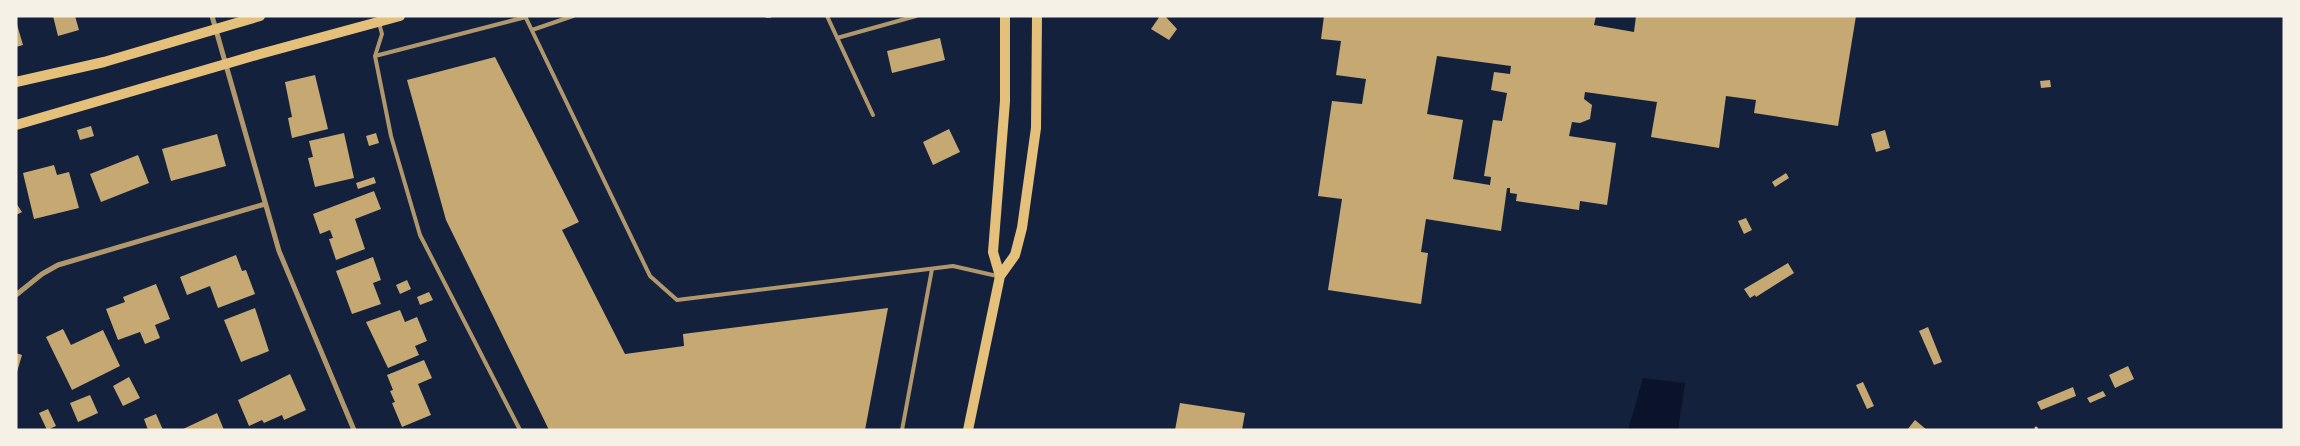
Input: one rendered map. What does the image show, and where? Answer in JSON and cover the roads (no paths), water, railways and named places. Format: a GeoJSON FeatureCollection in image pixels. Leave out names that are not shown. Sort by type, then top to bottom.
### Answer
{"type":"FeatureCollection","features":[{"type":"Feature","properties":{"kind":"main road"},"geometry":{"type":"LineString","coordinates":[[16,82],[104,62],[260,16]]}},
{"type":"Feature","properties":{"kind":"main road"},"geometry":{"type":"LineString","coordinates":[[16,125],[400,16]]}},
{"type":"Feature","properties":{"kind":"main road"},"geometry":{"type":"LineString","coordinates":[[1000,276],[993,252],[1004,119],[1006,16]]}},
{"type":"Feature","properties":{"kind":"main road"},"geometry":{"type":"LineString","coordinates":[[968,430],[1000,276],[1015,255],[1022,228],[1036,128],[1037,16]]}},
{"type":"Feature","properties":{"kind":"street"},"geometry":{"type":"LineString","coordinates":[[212,16],[265,204],[295,292],[354,430]]}},
{"type":"Feature","properties":{"kind":"street"},"geometry":{"type":"LineString","coordinates":[[16,295],[42,274],[58,265],[265,204]]}},
{"type":"Feature","properties":{"kind":"lane"},"geometry":{"type":"LineString","coordinates":[[532,30],[573,16]]}},
{"type":"Feature","properties":{"kind":"lane"},"geometry":{"type":"LineString","coordinates":[[827,16],[873,115]]}},
{"type":"Feature","properties":{"kind":"lane"},"geometry":{"type":"LineString","coordinates":[[837,38],[916,16]]}},
{"type":"Feature","properties":{"kind":"lane"},"geometry":{"type":"LineString","coordinates":[[375,56],[526,17],[650,276],[678,300],[953,266],[1000,276]]}},
{"type":"Feature","properties":{"kind":"lane"},"geometry":{"type":"LineString","coordinates":[[379,23],[382,34],[375,56],[391,136],[420,234],[520,430]]}},
{"type":"Feature","properties":{"kind":"lane"},"geometry":{"type":"LineString","coordinates":[[902,430],[932,269]]}},
{"type":"Feature","properties":{"kind":"water"},"geometry":{"type":"Polygon","coordinates":[[[1643,378],[1685,383],[1678,430],[1628,430],[1643,378]]]}}]}
